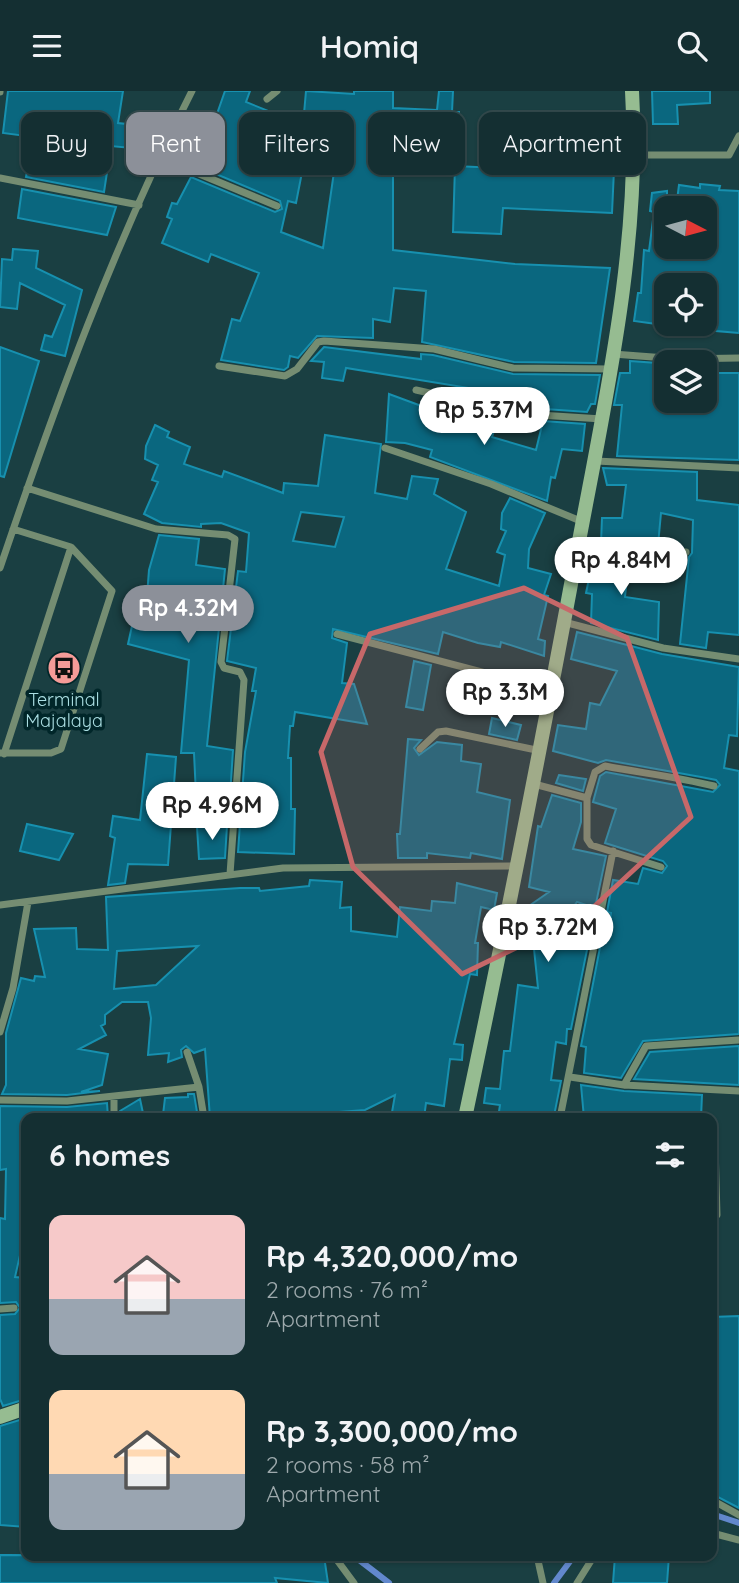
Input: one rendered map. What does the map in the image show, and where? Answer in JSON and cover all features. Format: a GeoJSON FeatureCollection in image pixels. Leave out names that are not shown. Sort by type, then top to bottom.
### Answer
{"type":"FeatureCollection","features":[{"type":"Feature","properties":{"kind":"street"},"geometry":{"type":"LineString","coordinates":[[181,112],[192,91]]}},
{"type":"Feature","properties":{"kind":"street"},"geometry":{"type":"LineString","coordinates":[[267,99],[276,91]]}},
{"type":"Feature","properties":{"kind":"street"},"geometry":{"type":"LineString","coordinates":[[632,91],[633,112]]}},
{"type":"Feature","properties":{"kind":"street"},"geometry":{"type":"LineString","coordinates":[[646,155],[729,155],[739,136]]}},
{"type":"Feature","properties":{"kind":"street"},"geometry":{"type":"LineString","coordinates":[[0,568],[82,335],[151,175]]}},
{"type":"Feature","properties":{"kind":"street"},"geometry":{"type":"LineString","coordinates":[[201,175],[276,206]]}},
{"type":"Feature","properties":{"kind":"street"},"geometry":{"type":"LineString","coordinates":[[467,1113],[541,751],[596,461],[612,361],[632,175]]}},
{"type":"Feature","properties":{"kind":"street"},"geometry":{"type":"LineString","coordinates":[[0,178],[139,205]]}},
{"type":"Feature","properties":{"kind":"street"},"geometry":{"type":"LineString","coordinates":[[219,366],[285,376],[296,369],[318,342],[324,341],[434,349],[513,367],[739,358]]}},
{"type":"Feature","properties":{"kind":"street"},"geometry":{"type":"LineString","coordinates":[[416,390],[524,414],[602,419]]}},
{"type":"Feature","properties":{"kind":"street"},"geometry":{"type":"LineString","coordinates":[[385,448],[492,484],[583,522]]}},
{"type":"Feature","properties":{"kind":"street"},"geometry":{"type":"LineString","coordinates":[[596,461],[739,468]]}},
{"type":"Feature","properties":{"kind":"street"},"geometry":{"type":"LineString","coordinates":[[27,488],[156,529],[228,535],[235,539],[221,662],[224,668],[240,672],[244,680],[230,874]]}},
{"type":"Feature","properties":{"kind":"street"},"geometry":{"type":"LineString","coordinates":[[13,529],[71,547],[111,587],[61,749],[51,753],[2,754],[71,547]]}},
{"type":"Feature","properties":{"kind":"street"},"geometry":{"type":"LineString","coordinates":[[578,548],[686,552]]}},
{"type":"Feature","properties":{"kind":"street"},"geometry":{"type":"LineString","coordinates":[[564,622],[663,648],[739,659]]}},
{"type":"Feature","properties":{"kind":"street"},"geometry":{"type":"LineString","coordinates":[[337,634],[552,690]]}},
{"type":"Feature","properties":{"kind":"street"},"geometry":{"type":"LineString","coordinates":[[420,749],[438,732],[446,731],[541,751]]}},
{"type":"Feature","properties":{"kind":"street"},"geometry":{"type":"LineString","coordinates":[[661,867],[588,842],[587,798],[595,772],[605,766],[646,774],[663,774],[714,786]]}},
{"type":"Feature","properties":{"kind":"street"},"geometry":{"type":"LineString","coordinates":[[534,784],[587,798]]}},
{"type":"Feature","properties":{"kind":"street"},"geometry":{"type":"LineString","coordinates":[[561,1113],[613,851]]}},
{"type":"Feature","properties":{"kind":"street"},"geometry":{"type":"LineString","coordinates":[[0,905],[283,868],[517,866]]}},
{"type":"Feature","properties":{"kind":"street"},"geometry":{"type":"LineString","coordinates":[[0,1032],[13,988],[28,902]]}},
{"type":"Feature","properties":{"kind":"street"},"geometry":{"type":"LineString","coordinates":[[624,1085],[646,1046],[739,1040]]}},
{"type":"Feature","properties":{"kind":"street"},"geometry":{"type":"LineString","coordinates":[[187,1052],[199,1087],[203,1113]]}},
{"type":"Feature","properties":{"kind":"street"},"geometry":{"type":"LineString","coordinates":[[570,1077],[624,1085],[739,1091]]}},
{"type":"Feature","properties":{"kind":"street"},"geometry":{"type":"LineString","coordinates":[[0,1100],[66,1101],[199,1087]]}},
{"type":"Feature","properties":{"kind":"street"},"geometry":{"type":"LineString","coordinates":[[114,1096],[114,1113]]}},
{"type":"Feature","properties":{"kind":"street"},"geometry":{"type":"LineString","coordinates":[[0,1309],[14,1308]]}},
{"type":"Feature","properties":{"kind":"street"},"geometry":{"type":"LineString","coordinates":[[0,1417],[21,1410]]}},
{"type":"Feature","properties":{"kind":"street"},"geometry":{"type":"LineString","coordinates":[[717,1503],[739,1515]]}},
{"type":"Feature","properties":{"kind":"street"},"geometry":{"type":"LineString","coordinates":[[717,1533],[739,1540]]}},
{"type":"Feature","properties":{"kind":"street"},"geometry":{"type":"LineString","coordinates":[[338,1561],[354,1583]]}},
{"type":"Feature","properties":{"kind":"street"},"geometry":{"type":"LineString","coordinates":[[538,1561],[542,1581]]}},
{"type":"Feature","properties":{"kind":"street"},"geometry":{"type":"LineString","coordinates":[[577,1583],[591,1561]]}},
{"type":"Feature","properties":{"kind":"highlighted area"},"geometry":{"type":"Polygon","coordinates":[[[524,588],[627,638],[691,817],[586,914],[462,974],[353,867],[321,752],[370,634],[524,588]]]}},
{"type":"Feature","properties":{"kind":"building"},"geometry":{"type":"Polygon","coordinates":[[[8,91],[123,91],[118,123],[126,124],[126,147],[112,146],[112,112],[21,112],[21,135],[3,133],[8,91]]]}},
{"type":"Feature","properties":{"kind":"building"},"geometry":{"type":"Polygon","coordinates":[[[225,91],[250,91],[246,102],[271,112],[239,112],[239,175],[301,175],[296,203],[288,201],[281,232],[323,248],[334,175],[354,175],[354,112],[304,112],[306,91],[354,94],[354,91],[393,91],[393,108],[437,110],[439,91],[453,91],[452,112],[368,112],[368,175],[393,175],[393,250],[515,264],[610,268],[596,363],[514,362],[422,342],[426,291],[394,288],[390,322],[373,319],[373,338],[317,336],[298,358],[290,356],[288,367],[284,370],[221,360],[232,319],[240,321],[259,273],[211,254],[208,262],[162,243],[172,219],[167,217],[172,203],[177,204],[191,177],[275,212],[282,209],[280,201],[218,175],[225,175],[225,112],[218,112],[225,91]]]}},
{"type":"Feature","properties":{"kind":"building"},"geometry":{"type":"Polygon","coordinates":[[[652,91],[710,91],[710,103],[677,105],[678,124],[653,124],[652,91]]]}},
{"type":"Feature","properties":{"kind":"building"},"geometry":{"type":"Polygon","coordinates":[[[465,166],[479,167],[479,175],[614,175],[612,213],[503,208],[501,234],[453,232],[455,175],[465,175],[465,166]]]}},
{"type":"Feature","properties":{"kind":"building"},"geometry":{"type":"Polygon","coordinates":[[[26,175],[107,175],[104,192],[26,175]]]}},
{"type":"Feature","properties":{"kind":"building"},"geometry":{"type":"Polygon","coordinates":[[[700,184],[720,186],[719,190],[739,191],[739,333],[717,331],[717,273],[654,273],[654,324],[634,321],[638,293],[641,293],[644,250],[649,251],[654,212],[654,259],[718,259],[718,196],[678,196],[679,185],[700,188],[700,184]]]}},
{"type":"Feature","properties":{"kind":"building"},"geometry":{"type":"Polygon","coordinates":[[[22,189],[116,207],[107,235],[18,218],[22,189]]]}},
{"type":"Feature","properties":{"kind":"building"},"geometry":{"type":"Polygon","coordinates":[[[667,191],[667,196],[654,196],[654,212],[650,211],[652,193],[667,191]]]}},
{"type":"Feature","properties":{"kind":"building"},"geometry":{"type":"Polygon","coordinates":[[[13,249],[38,251],[36,268],[82,290],[65,356],[41,350],[45,335],[52,337],[65,305],[20,283],[17,309],[0,307],[2,259],[12,260],[13,249]]]}},
{"type":"Feature","properties":{"kind":"building"},"geometry":{"type":"Polygon","coordinates":[[[0,347],[39,361],[4,477],[0,476],[0,347]]]}},
{"type":"Feature","properties":{"kind":"building"},"geometry":{"type":"Polygon","coordinates":[[[324,347],[421,359],[421,354],[433,355],[513,374],[600,375],[595,404],[591,404],[587,412],[545,409],[541,402],[474,397],[475,389],[346,368],[343,381],[322,378],[324,362],[311,361],[324,347]]]}},
{"type":"Feature","properties":{"kind":"building"},"geometry":{"type":"Polygon","coordinates":[[[630,361],[654,363],[654,413],[717,413],[717,373],[739,373],[739,460],[617,456],[622,405],[614,405],[620,373],[630,373],[630,361]]]}},
{"type":"Feature","properties":{"kind":"building"},"geometry":{"type":"Polygon","coordinates":[[[389,394],[481,428],[481,431],[493,434],[492,437],[536,450],[543,421],[585,424],[582,451],[562,449],[555,478],[551,477],[547,501],[430,457],[432,450],[405,443],[386,442],[389,394]]]}},
{"type":"Feature","properties":{"kind":"building"},"geometry":{"type":"Polygon","coordinates":[[[155,425],[169,432],[167,437],[190,447],[184,464],[222,477],[224,471],[283,493],[284,483],[318,486],[325,435],[381,444],[375,493],[407,499],[412,476],[438,479],[434,494],[466,512],[446,569],[499,586],[505,555],[497,552],[506,531],[501,529],[502,513],[510,498],[545,513],[529,549],[528,568],[551,574],[544,595],[548,596],[538,639],[545,641],[544,656],[501,642],[500,647],[443,632],[438,654],[333,629],[332,638],[347,643],[342,683],[354,684],[367,724],[295,712],[293,726],[290,726],[288,758],[291,758],[291,809],[295,809],[294,854],[238,852],[245,752],[256,691],[252,691],[256,668],[227,661],[238,571],[246,572],[249,533],[221,523],[201,524],[201,527],[162,523],[144,514],[158,482],[152,480],[158,465],[145,459],[146,446],[155,425]],[[301,512],[293,541],[335,547],[344,517],[301,512]]]}},
{"type":"Feature","properties":{"kind":"building"},"geometry":{"type":"Polygon","coordinates":[[[603,468],[697,472],[697,500],[739,505],[739,635],[708,632],[706,648],[680,644],[689,557],[692,553],[693,520],[661,513],[658,545],[601,543],[602,518],[622,518],[626,485],[607,485],[603,468]]]}},
{"type":"Feature","properties":{"kind":"building"},"geometry":{"type":"Polygon","coordinates":[[[159,535],[199,539],[196,565],[225,569],[207,746],[233,750],[230,796],[196,795],[194,753],[181,753],[189,660],[128,644],[139,594],[147,596],[149,570],[159,535]]]}},
{"type":"Feature","properties":{"kind":"building"},"geometry":{"type":"Polygon","coordinates":[[[594,555],[657,557],[657,563],[634,562],[633,569],[628,568],[625,597],[659,602],[658,640],[591,623],[592,594],[586,593],[594,555]]]}},
{"type":"Feature","properties":{"kind":"building"},"geometry":{"type":"Polygon","coordinates":[[[577,632],[662,654],[739,667],[737,736],[729,735],[724,768],[739,771],[739,1034],[643,1041],[621,1078],[584,1073],[586,1047],[581,1046],[601,942],[608,939],[611,913],[607,912],[613,880],[638,884],[643,868],[662,873],[667,866],[663,861],[605,843],[616,809],[593,802],[600,776],[606,772],[713,792],[720,785],[716,780],[606,760],[598,763],[553,751],[558,725],[586,729],[590,703],[600,705],[617,671],[571,659],[577,632]]]}},
{"type":"Feature","properties":{"kind":"building"},"geometry":{"type":"Polygon","coordinates":[[[414,661],[431,665],[423,710],[406,707],[414,661]]]}},
{"type":"Feature","properties":{"kind":"building"},"geometry":{"type":"Polygon","coordinates":[[[492,718],[521,725],[517,740],[489,734],[492,718]]]}},
{"type":"Feature","properties":{"kind":"building"},"geometry":{"type":"Polygon","coordinates":[[[408,739],[421,740],[414,748],[419,755],[437,742],[462,745],[461,761],[481,764],[477,792],[510,800],[502,859],[471,853],[470,858],[427,853],[427,858],[398,858],[397,834],[400,834],[408,739]]]}},
{"type":"Feature","properties":{"kind":"building"},"geometry":{"type":"Polygon","coordinates":[[[147,754],[176,757],[168,865],[128,864],[125,883],[108,885],[115,838],[110,836],[113,816],[140,820],[147,754]]]}},
{"type":"Feature","properties":{"kind":"building"},"geometry":{"type":"Polygon","coordinates":[[[559,775],[586,779],[583,791],[556,783],[559,775]]]}},
{"type":"Feature","properties":{"kind":"building"},"geometry":{"type":"Polygon","coordinates":[[[552,795],[581,803],[581,822],[573,849],[606,856],[595,908],[577,902],[569,913],[563,935],[589,940],[571,1029],[567,1029],[566,1044],[556,1042],[551,1080],[561,1081],[555,1113],[499,1113],[500,1105],[484,1103],[486,1088],[500,1089],[504,1051],[510,1051],[518,985],[538,988],[534,949],[511,944],[515,926],[523,928],[526,908],[549,892],[529,887],[538,826],[541,827],[552,795]]]}},
{"type":"Feature","properties":{"kind":"building"},"geometry":{"type":"Polygon","coordinates":[[[27,824],[73,834],[59,860],[20,851],[27,824]]]}},
{"type":"Feature","properties":{"kind":"building"},"geometry":{"type":"Polygon","coordinates":[[[227,826],[225,858],[199,859],[197,827],[227,826]]]}},
{"type":"Feature","properties":{"kind":"building"},"geometry":{"type":"Polygon","coordinates":[[[310,880],[342,882],[340,908],[351,907],[351,931],[397,937],[400,907],[431,911],[432,901],[455,903],[457,883],[497,893],[494,910],[481,907],[475,943],[478,943],[477,975],[470,974],[454,1044],[463,1045],[462,1060],[450,1059],[444,1106],[426,1103],[425,1113],[392,1113],[395,1095],[365,1110],[327,1113],[210,1113],[205,1049],[194,1053],[186,1046],[181,1050],[182,1057],[168,1062],[169,1053],[148,1055],[151,1018],[148,1002],[122,1002],[105,1015],[105,1024],[101,1026],[106,1035],[79,1049],[108,1054],[102,1085],[81,1092],[100,1091],[67,1095],[2,1094],[6,1085],[6,1033],[21,978],[34,981],[35,976],[45,977],[34,929],[76,928],[77,949],[108,950],[106,897],[240,888],[259,888],[260,891],[309,886],[310,880]],[[198,946],[117,951],[114,989],[156,985],[198,946]]]}},
{"type":"Feature","properties":{"kind":"building"},"geometry":{"type":"Polygon","coordinates":[[[739,1046],[739,1085],[634,1079],[650,1052],[739,1046]]]}},
{"type":"Feature","properties":{"kind":"building"},"geometry":{"type":"Polygon","coordinates":[[[581,1085],[624,1091],[702,1095],[701,1113],[584,1113],[581,1085]]]}},
{"type":"Feature","properties":{"kind":"building"},"geometry":{"type":"Polygon","coordinates":[[[188,1094],[194,1094],[197,1113],[163,1113],[165,1098],[188,1097],[188,1094]]]}},
{"type":"Feature","properties":{"kind":"building"},"geometry":{"type":"Polygon","coordinates":[[[140,1099],[143,1113],[120,1111],[140,1099]]]}},
{"type":"Feature","properties":{"kind":"building"},"geometry":{"type":"Polygon","coordinates":[[[107,1103],[108,1113],[21,1113],[21,1251],[15,1277],[21,1278],[21,1401],[3,1406],[0,1399],[0,1315],[15,1314],[20,1308],[16,1302],[0,1303],[0,1218],[5,1219],[6,1169],[0,1170],[0,1106],[67,1107],[107,1103]]]}},
{"type":"Feature","properties":{"kind":"building"},"geometry":{"type":"Polygon","coordinates":[[[739,1316],[739,1508],[717,1497],[717,1317],[739,1316]]]}},
{"type":"Feature","properties":{"kind":"building"},"geometry":{"type":"Polygon","coordinates":[[[21,1420],[21,1527],[0,1525],[0,1426],[21,1420]]]}},
{"type":"Feature","properties":{"kind":"building"},"geometry":{"type":"Polygon","coordinates":[[[0,1555],[21,1555],[21,1561],[325,1561],[328,1583],[275,1578],[277,1583],[0,1583],[0,1555]]]}},
{"type":"Feature","properties":{"kind":"building"},"geometry":{"type":"Polygon","coordinates":[[[615,1561],[669,1561],[667,1583],[613,1583],[615,1561]]]}},
{"type":"Feature","properties":{"kind":"waterway"},"geometry":{"type":"LineString","coordinates":[[717,1516],[739,1523]]}},
{"type":"Feature","properties":{"kind":"waterway"},"geometry":{"type":"LineString","coordinates":[[360,1561],[389,1583]]}},
{"type":"Feature","properties":{"kind":"waterway"},"geometry":{"type":"LineString","coordinates":[[554,1583],[570,1561]]}},
{"type":"Feature","properties":{"kind":"place","name":"Terminal Majalaya"},"geometry":{"type":"Point","coordinates":[64,668]}}]}
